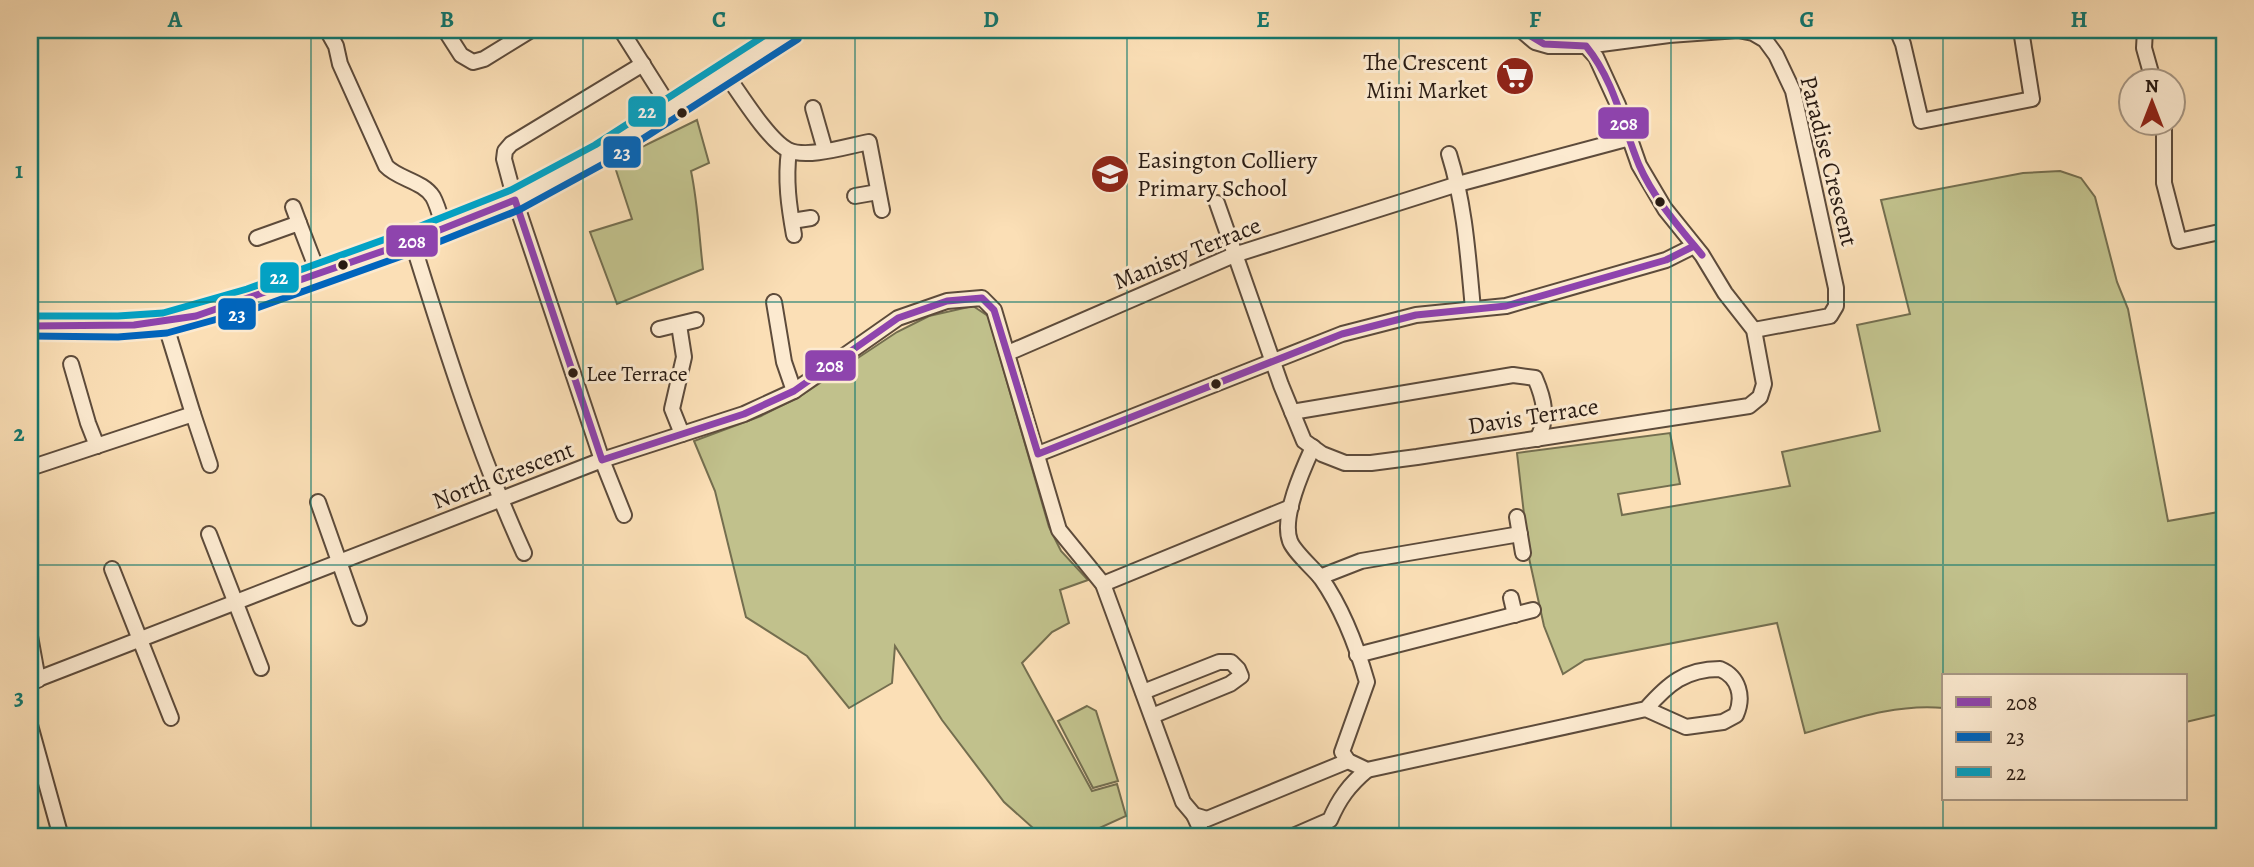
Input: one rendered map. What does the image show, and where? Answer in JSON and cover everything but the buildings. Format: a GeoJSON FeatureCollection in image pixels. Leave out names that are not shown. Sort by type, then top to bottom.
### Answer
{"type":"FeatureCollection","features":[{"type":"Feature","properties":{"kind":"main road"},"geometry":{"type":"LineString","coordinates":[[30,326],[118,327],[165,323],[196,316],[412,242],[515,200],[600,154],[790,30]]}},
{"type":"Feature","properties":{"kind":"street"},"geometry":{"type":"LineString","coordinates":[[327,30],[386,166],[394,174],[424,188],[432,196],[444,229]]}},
{"type":"Feature","properties":{"kind":"street"},"geometry":{"type":"LineString","coordinates":[[445,30],[461,55],[472,62],[484,59],[531,30]]}},
{"type":"Feature","properties":{"kind":"street"},"geometry":{"type":"LineString","coordinates":[[621,30],[671,108]]}},
{"type":"Feature","properties":{"kind":"street","name":"Paradise Crescent"},"geometry":{"type":"LineString","coordinates":[[1521,30],[1535,42],[1549,46],[1586,46],[1669,35],[1738,30],[1765,40],[1776,55],[1793,91],[1836,288],[1836,306],[1830,316],[1754,330]]}},
{"type":"Feature","properties":{"kind":"street"},"geometry":{"type":"LineString","coordinates":[[1897,30],[1903,44],[1921,121],[2032,99],[2021,30]]}},
{"type":"Feature","properties":{"kind":"street"},"geometry":{"type":"LineString","coordinates":[[2145,30],[2144,48],[2149,66]]}},
{"type":"Feature","properties":{"kind":"street"},"geometry":{"type":"LineString","coordinates":[[1586,46],[1596,57],[1618,105],[1639,165],[1665,209],[1754,330]]}},
{"type":"Feature","properties":{"kind":"street"},"geometry":{"type":"LineString","coordinates":[[624,515],[602,460],[515,200],[504,159],[505,151],[511,144],[643,64]]}},
{"type":"Feature","properties":{"kind":"street"},"geometry":{"type":"LineString","coordinates":[[725,73],[775,141],[789,151],[813,153],[869,142],[881,210]]}},
{"type":"Feature","properties":{"kind":"street"},"geometry":{"type":"LineString","coordinates":[[813,108],[825,150]]}},
{"type":"Feature","properties":{"kind":"street"},"geometry":{"type":"LineString","coordinates":[[2164,136],[2165,183],[2179,242],[2224,231]]}},
{"type":"Feature","properties":{"kind":"street","name":"Manisty Terrace"},"geometry":{"type":"LineString","coordinates":[[1008,353],[1234,255],[1458,184],[1630,138]]}},
{"type":"Feature","properties":{"kind":"street"},"geometry":{"type":"LineString","coordinates":[[789,151],[786,172],[793,229],[811,218]]}},
{"type":"Feature","properties":{"kind":"street"},"geometry":{"type":"LineString","coordinates":[[1450,154],[1465,223],[1473,309]]}},
{"type":"Feature","properties":{"kind":"street"},"geometry":{"type":"LineString","coordinates":[[855,196],[878,192]]}},
{"type":"Feature","properties":{"kind":"street"},"geometry":{"type":"LineString","coordinates":[[1217,203],[1272,362],[1304,441],[1313,447],[1296,483],[1289,517],[1290,541],[1320,577],[1336,602],[1367,682],[1342,752],[1348,761],[1367,770]]}},
{"type":"Feature","properties":{"kind":"street"},"geometry":{"type":"LineString","coordinates":[[293,207],[319,275]]}},
{"type":"Feature","properties":{"kind":"street"},"geometry":{"type":"LineString","coordinates":[[257,238],[299,223]]}},
{"type":"Feature","properties":{"kind":"street"},"geometry":{"type":"LineString","coordinates":[[412,242],[459,392],[500,500],[524,553]]}},
{"type":"Feature","properties":{"kind":"street"},"geometry":{"type":"LineString","coordinates":[[1038,454],[1342,334],[1416,315],[1506,306],[1666,260],[1694,246]]}},
{"type":"Feature","properties":{"kind":"street","name":"North Crescent"},"geometry":{"type":"LineString","coordinates":[[34,681],[602,460],[744,414],[794,391],[898,318],[947,301],[982,298],[994,310],[1008,353]]}},
{"type":"Feature","properties":{"kind":"street"},"geometry":{"type":"LineString","coordinates":[[774,302],[785,362],[794,391]]}},
{"type":"Feature","properties":{"kind":"street"},"geometry":{"type":"LineString","coordinates":[[659,329],[696,320]]}},
{"type":"Feature","properties":{"kind":"street"},"geometry":{"type":"LineString","coordinates":[[165,323],[210,465]]}},
{"type":"Feature","properties":{"kind":"street"},"geometry":{"type":"LineString","coordinates":[[679,325],[684,357],[673,409],[682,434]]}},
{"type":"Feature","properties":{"kind":"street","name":"Davis Terrace"},"geometry":{"type":"LineString","coordinates":[[1313,447],[1345,463],[1371,463],[1749,405],[1760,397],[1763,384],[1754,330]]}},
{"type":"Feature","properties":{"kind":"street"},"geometry":{"type":"LineString","coordinates":[[1008,353],[1059,530],[1103,584],[1183,802],[1194,815],[1204,837]]}},
{"type":"Feature","properties":{"kind":"street"},"geometry":{"type":"LineString","coordinates":[[71,364],[97,446]]}},
{"type":"Feature","properties":{"kind":"street"},"geometry":{"type":"LineString","coordinates":[[1292,412],[1513,375],[1535,378],[1541,391],[1545,413],[1543,428],[1537,439]]}},
{"type":"Feature","properties":{"kind":"street"},"geometry":{"type":"LineString","coordinates":[[30,468],[193,414]]}},
{"type":"Feature","properties":{"kind":"street"},"geometry":{"type":"LineString","coordinates":[[318,502],[359,618]]}},
{"type":"Feature","properties":{"kind":"street"},"geometry":{"type":"LineString","coordinates":[[1103,584],[1292,507]]}},
{"type":"Feature","properties":{"kind":"street"},"geometry":{"type":"LineString","coordinates":[[1517,517],[1523,553]]}},
{"type":"Feature","properties":{"kind":"street"},"geometry":{"type":"LineString","coordinates":[[209,534],[261,668]]}},
{"type":"Feature","properties":{"kind":"street"},"geometry":{"type":"LineString","coordinates":[[1320,577],[1361,561],[1520,534]]}},
{"type":"Feature","properties":{"kind":"street"},"geometry":{"type":"LineString","coordinates":[[112,569],[171,718]]}},
{"type":"Feature","properties":{"kind":"street"},"geometry":{"type":"LineString","coordinates":[[1511,598],[1516,615]]}},
{"type":"Feature","properties":{"kind":"street"},"geometry":{"type":"LineString","coordinates":[[1357,655],[1533,610]]}},
{"type":"Feature","properties":{"kind":"street"},"geometry":{"type":"LineString","coordinates":[[30,636],[34,681]]}},
{"type":"Feature","properties":{"kind":"street"},"geometry":{"type":"LineString","coordinates":[[1143,692],[1219,662],[1231,662],[1241,676],[1230,684],[1152,716]]}},
{"type":"Feature","properties":{"kind":"street"},"geometry":{"type":"LineString","coordinates":[[1291,837],[1330,820],[1350,784],[1367,770],[1646,709],[1680,677],[1696,672],[1720,669],[1734,679],[1739,688],[1740,708],[1736,715],[1723,722],[1686,727],[1646,709]]}},
{"type":"Feature","properties":{"kind":"street"},"geometry":{"type":"LineString","coordinates":[[30,726],[61,837]]}},
{"type":"Feature","properties":{"kind":"street"},"geometry":{"type":"LineString","coordinates":[[1194,815],[1207,819],[1348,761]]}},
{"type":"Feature","properties":{"kind":"street"},"geometry":{"type":"LineString","coordinates":[[1221,837],[1236,837]]}},
{"type":"Feature","properties":{"kind":"green space"},"geometry":{"type":"Polygon","coordinates":[[[697,120],[709,163],[691,171],[703,269],[617,304],[590,232],[632,219],[613,161],[697,120]]]}},
{"type":"Feature","properties":{"kind":"green space"},"geometry":{"type":"Polygon","coordinates":[[[2060,171],[2081,178],[2095,197],[2117,282],[2128,309],[2168,521],[2224,511],[2224,713],[2188,722],[2188,674],[1942,674],[1942,708],[1891,710],[1805,733],[1777,623],[1585,660],[1563,674],[1544,626],[1529,558],[1517,453],[1670,433],[1680,484],[1618,494],[1622,515],[1790,486],[1782,452],[1880,431],[1857,325],[1910,314],[1881,200],[2023,173],[2060,171]]]}},
{"type":"Feature","properties":{"kind":"green space"},"geometry":{"type":"Polygon","coordinates":[[[973,306],[988,316],[1049,527],[1061,551],[1088,580],[1060,590],[1069,623],[1052,632],[1022,663],[1092,791],[1117,784],[1126,816],[1095,830],[1098,837],[1043,837],[1004,802],[942,720],[895,646],[892,683],[849,708],[807,656],[746,617],[715,491],[694,441],[761,416],[799,397],[897,332],[929,316],[973,306]]]}},
{"type":"Feature","properties":{"kind":"green space"},"geometry":{"type":"Polygon","coordinates":[[[1087,706],[1096,711],[1118,781],[1093,788],[1058,721],[1087,706]]]}},
{"type":"Feature","properties":{"kind":"transit line","name":"22"},"geometry":{"type":"LineString","coordinates":[[30,316],[163,313],[247,289],[408,231],[511,190],[595,145],[773,30]]}},
{"type":"Feature","properties":{"kind":"transit line","name":"208"},"geometry":{"type":"LineString","coordinates":[[1521,30],[1544,44],[1586,46],[1611,89],[1645,177],[1667,212],[1702,255]]}},
{"type":"Feature","properties":{"kind":"transit line","name":"23"},"geometry":{"type":"LineString","coordinates":[[30,336],[118,337],[167,333],[254,309],[416,251],[519,210],[605,163],[798,39]]}},
{"type":"Feature","properties":{"kind":"transit line","name":"208"},"geometry":{"type":"LineString","coordinates":[[30,326],[134,325],[196,316],[412,241],[515,200],[602,460],[744,414],[794,391],[898,318],[947,301],[982,298],[994,310],[1038,454],[1342,334],[1416,315],[1506,306],[1666,260],[1694,246]]}},
{"type":"Feature","properties":{"kind":"place","name":"The Crescent Mini Market"},"geometry":{"type":"Point","coordinates":[1515,76]}},
{"type":"Feature","properties":{"kind":"place","name":"Easington Colliery Primary School"},"geometry":{"type":"Point","coordinates":[1110,174]}},
{"type":"Feature","properties":{"kind":"place","name":"Lee Terrace"},"geometry":{"type":"Point","coordinates":[573,373]}}]}
